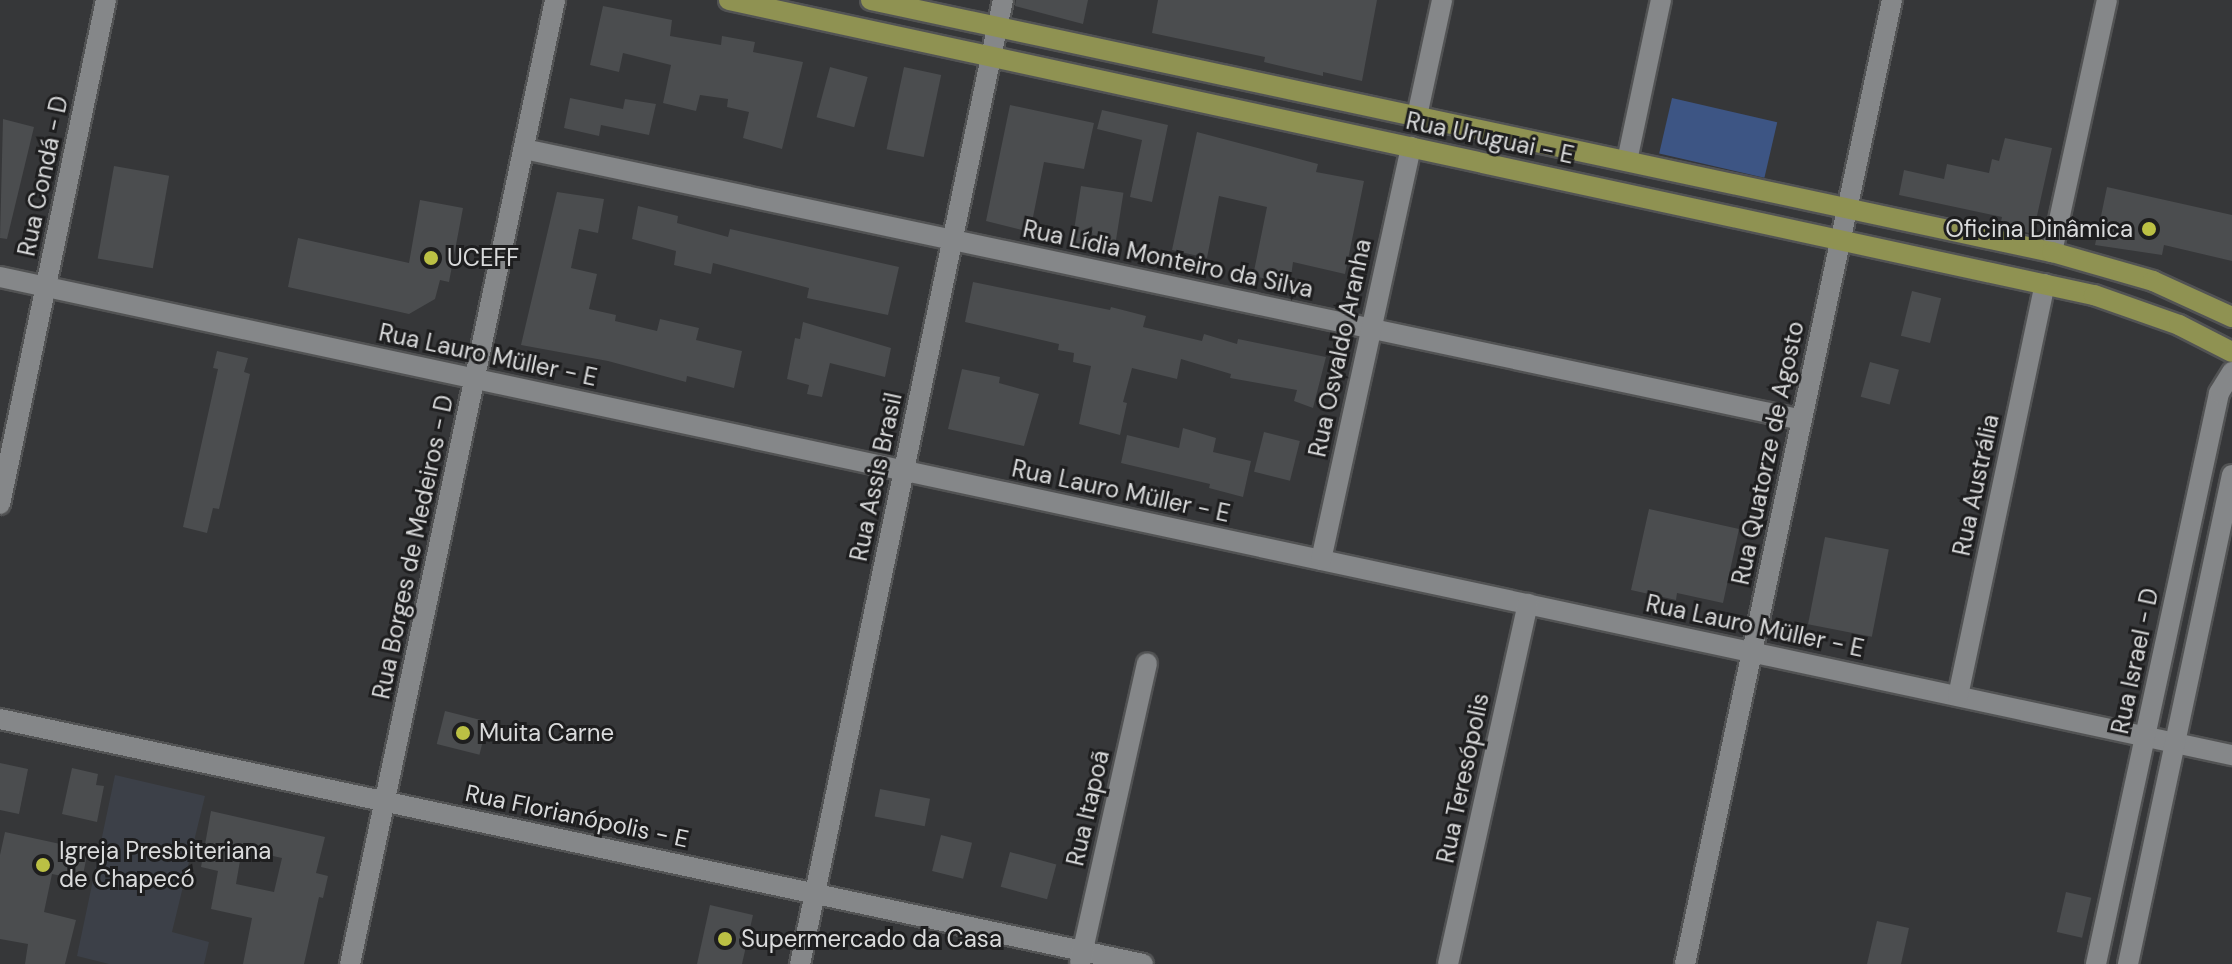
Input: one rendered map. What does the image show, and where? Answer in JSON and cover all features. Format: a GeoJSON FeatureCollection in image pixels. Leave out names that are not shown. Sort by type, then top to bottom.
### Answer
{"type":"FeatureCollection","features":[{"type":"Feature","properties":{"kind":"main road","name":"Rua Uruguai - E"},"geometry":{"type":"LineString","coordinates":[[729,0],[2045,284],[2137,309],[2187,328],[2232,352]]}},
{"type":"Feature","properties":{"kind":"main road","name":"Rua Uruguai - E"},"geometry":{"type":"LineString","coordinates":[[871,0],[2052,252],[2153,281],[2232,317]]}},
{"type":"Feature","properties":{"kind":"street","name":"Rua Condá - D"},"geometry":{"type":"LineString","coordinates":[[0,504],[106,0]]}},
{"type":"Feature","properties":{"kind":"street","name":"Rua Borges de Medeiros - D"},"geometry":{"type":"LineString","coordinates":[[350,964],[555,0]]}},
{"type":"Feature","properties":{"kind":"street","name":"Rua Assis Brasil"},"geometry":{"type":"LineString","coordinates":[[800,964],[1003,0]]}},
{"type":"Feature","properties":{"kind":"street"},"geometry":{"type":"LineString","coordinates":[[1417,116],[1442,0]]}},
{"type":"Feature","properties":{"kind":"street"},"geometry":{"type":"LineString","coordinates":[[1627,161],[1661,0]]}},
{"type":"Feature","properties":{"kind":"street","name":"Rua Quatorze de Agosto"},"geometry":{"type":"LineString","coordinates":[[1685,964],[1892,0]]}},
{"type":"Feature","properties":{"kind":"street"},"geometry":{"type":"LineString","coordinates":[[2052,252],[2107,0]]}},
{"type":"Feature","properties":{"kind":"street","name":"Rua Osvaldo Aranha"},"geometry":{"type":"LineString","coordinates":[[1321,560],[1411,147]]}},
{"type":"Feature","properties":{"kind":"street","name":"Rua Lídia Monteiro da Silva"},"geometry":{"type":"LineString","coordinates":[[524,149],[1802,420]]}},
{"type":"Feature","properties":{"kind":"street","name":"Rua Lauro Müller - E"},"geometry":{"type":"LineString","coordinates":[[0,277],[2232,755]]}},
{"type":"Feature","properties":{"kind":"street","name":"Rua Austrália"},"geometry":{"type":"LineString","coordinates":[[1958,696],[2045,284]]}},
{"type":"Feature","properties":{"kind":"street","name":"Rua Israel - D"},"geometry":{"type":"LineString","coordinates":[[2096,964],[2219,393],[2232,372]]}},
{"type":"Feature","properties":{"kind":"street"},"geometry":{"type":"LineString","coordinates":[[2128,964],[2232,475]]}},
{"type":"Feature","properties":{"kind":"street","name":"Rua Teresópolis"},"geometry":{"type":"LineString","coordinates":[[1448,964],[1528,604]]}},
{"type":"Feature","properties":{"kind":"street","name":"Rua Itapoã"},"geometry":{"type":"LineString","coordinates":[[1081,957],[1147,663]]}},
{"type":"Feature","properties":{"kind":"street","name":"Rua Florianópolis - E"},"geometry":{"type":"LineString","coordinates":[[0,719],[815,894],[1081,957],[1143,964]]}},
{"type":"Feature","properties":{"kind":"shaded area"},"geometry":{"type":"Polygon","coordinates":[[[1672,98],[1777,122],[1764,178],[1659,154],[1672,98]]]}},
{"type":"Feature","properties":{"kind":"shaded area"},"geometry":{"type":"Polygon","coordinates":[[[115,775],[205,796],[172,932],[209,942],[204,964],[109,964],[77,956],[115,775]]]}},
{"type":"Feature","properties":{"kind":"building"},"geometry":{"type":"Polygon","coordinates":[[[1016,0],[1088,0],[1083,24],[1015,6],[1016,0]]]}},
{"type":"Feature","properties":{"kind":"building"},"geometry":{"type":"Polygon","coordinates":[[[1158,0],[1377,0],[1362,81],[1323,72],[1323,76],[1264,62],[1265,57],[1152,33],[1158,0]]]}},
{"type":"Feature","properties":{"kind":"building"},"geometry":{"type":"Polygon","coordinates":[[[603,6],[672,20],[670,36],[721,45],[722,36],[755,42],[753,52],[803,62],[782,149],[743,138],[749,112],[727,107],[728,99],[700,95],[696,111],[663,103],[671,65],[623,53],[619,72],[590,65],[603,6]]]}},
{"type":"Feature","properties":{"kind":"building"},"geometry":{"type":"Polygon","coordinates":[[[830,67],[868,77],[854,127],[817,117],[830,67]]]}},
{"type":"Feature","properties":{"kind":"building"},"geometry":{"type":"Polygon","coordinates":[[[904,67],[941,75],[924,157],[887,149],[904,67]]]}},
{"type":"Feature","properties":{"kind":"building"},"geometry":{"type":"Polygon","coordinates":[[[570,98],[623,109],[625,99],[656,104],[649,135],[601,125],[599,136],[564,128],[570,98]]]}},
{"type":"Feature","properties":{"kind":"building"},"geometry":{"type":"Polygon","coordinates":[[[1010,105],[1094,123],[1084,169],[1044,162],[1030,232],[986,221],[1010,105]]]}},
{"type":"Feature","properties":{"kind":"building"},"geometry":{"type":"Polygon","coordinates":[[[1102,110],[1168,125],[1152,202],[1130,197],[1142,140],[1097,129],[1102,110]]]}},
{"type":"Feature","properties":{"kind":"building"},"geometry":{"type":"Polygon","coordinates":[[[3,119],[34,127],[7,239],[0,238],[3,119]]]}},
{"type":"Feature","properties":{"kind":"building"},"geometry":{"type":"Polygon","coordinates":[[[1197,132],[1318,164],[1316,172],[1364,181],[1345,274],[1293,262],[1290,284],[1253,276],[1267,207],[1219,196],[1207,258],[1172,250],[1197,132]]]}},
{"type":"Feature","properties":{"kind":"building"},"geometry":{"type":"Polygon","coordinates":[[[2005,138],[2052,148],[2033,234],[2000,226],[2002,217],[1899,195],[1904,170],[1944,179],[1947,164],[1989,173],[1992,159],[1999,161],[2005,138]]]}},
{"type":"Feature","properties":{"kind":"building"},"geometry":{"type":"Polygon","coordinates":[[[114,166],[169,176],[153,268],[98,259],[114,166]]]}},
{"type":"Feature","properties":{"kind":"building"},"geometry":{"type":"Polygon","coordinates":[[[1081,186],[1123,193],[1114,250],[1072,243],[1081,186]]]}},
{"type":"Feature","properties":{"kind":"building"},"geometry":{"type":"Polygon","coordinates":[[[2107,187],[2232,215],[2232,261],[2164,245],[2162,255],[2095,245],[2107,187]]]}},
{"type":"Feature","properties":{"kind":"building"},"geometry":{"type":"Polygon","coordinates":[[[557,192],[604,199],[598,233],[579,229],[571,268],[597,274],[589,309],[616,315],[615,321],[657,331],[660,319],[699,328],[696,340],[742,351],[734,388],[687,376],[686,382],[608,361],[521,345],[557,192]]]}},
{"type":"Feature","properties":{"kind":"building","name":"UCEFF"},"geometry":{"type":"Polygon","coordinates":[[[420,200],[463,208],[449,282],[440,280],[435,299],[409,314],[288,287],[298,238],[409,263],[420,200]]]}},
{"type":"Feature","properties":{"kind":"building"},"geometry":{"type":"Polygon","coordinates":[[[638,206],[678,216],[677,223],[728,237],[730,229],[899,267],[888,315],[807,298],[809,288],[713,263],[711,274],[674,265],[676,251],[632,239],[638,206]]]}},
{"type":"Feature","properties":{"kind":"building"},"geometry":{"type":"Polygon","coordinates":[[[973,282],[1146,316],[1143,327],[1202,341],[1204,334],[1237,344],[1238,339],[1326,357],[1313,408],[1294,401],[1297,390],[1230,378],[1231,374],[1181,359],[1177,379],[1132,368],[1123,402],[1127,403],[1120,435],[1079,424],[1091,366],[1073,362],[1074,353],[1058,350],[1059,344],[965,322],[973,282]]]}},
{"type":"Feature","properties":{"kind":"building"},"geometry":{"type":"Polygon","coordinates":[[[1912,291],[1941,298],[1930,343],[1901,336],[1912,291]]]}},
{"type":"Feature","properties":{"kind":"building"},"geometry":{"type":"Polygon","coordinates":[[[803,322],[891,348],[885,377],[830,363],[822,397],[807,394],[809,385],[787,379],[795,338],[800,339],[803,322]]]}},
{"type":"Feature","properties":{"kind":"building"},"geometry":{"type":"Polygon","coordinates":[[[217,351],[248,358],[244,372],[250,374],[219,509],[213,508],[207,533],[183,527],[218,369],[213,368],[217,351]]]}},
{"type":"Feature","properties":{"kind":"building"},"geometry":{"type":"Polygon","coordinates":[[[1870,362],[1899,370],[1890,405],[1861,397],[1870,362]]]}},
{"type":"Feature","properties":{"kind":"building"},"geometry":{"type":"Polygon","coordinates":[[[962,369],[1000,377],[999,383],[1039,394],[1024,446],[948,429],[962,369]]]}},
{"type":"Feature","properties":{"kind":"building"},"geometry":{"type":"Polygon","coordinates":[[[1183,428],[1216,438],[1213,452],[1251,461],[1243,497],[1209,488],[1210,484],[1121,463],[1127,435],[1179,448],[1183,428]]]}},
{"type":"Feature","properties":{"kind":"building"},"geometry":{"type":"Polygon","coordinates":[[[1264,432],[1300,441],[1290,481],[1254,472],[1264,432]]]}},
{"type":"Feature","properties":{"kind":"building"},"geometry":{"type":"Polygon","coordinates":[[[1649,509],[1739,529],[1723,603],[1677,593],[1676,600],[1631,590],[1649,509]]]}},
{"type":"Feature","properties":{"kind":"building"},"geometry":{"type":"Polygon","coordinates":[[[1825,537],[1889,549],[1872,637],[1808,624],[1825,537]]]}},
{"type":"Feature","properties":{"kind":"building","name":"Muita Carne"},"geometry":{"type":"Polygon","coordinates":[[[445,711],[488,722],[479,755],[437,744],[445,711]]]}},
{"type":"Feature","properties":{"kind":"building"},"geometry":{"type":"Polygon","coordinates":[[[0,763],[28,769],[19,814],[0,810],[0,763]]]}},
{"type":"Feature","properties":{"kind":"building"},"geometry":{"type":"Polygon","coordinates":[[[72,768],[98,774],[96,785],[104,786],[97,822],[62,814],[72,768]]]}},
{"type":"Feature","properties":{"kind":"building"},"geometry":{"type":"Polygon","coordinates":[[[880,789],[930,799],[925,826],[875,816],[880,789]]]}},
{"type":"Feature","properties":{"kind":"building"},"geometry":{"type":"Polygon","coordinates":[[[211,811],[325,837],[316,873],[328,876],[323,898],[319,897],[304,964],[243,964],[252,918],[211,909],[218,871],[201,867],[211,811]],[[242,849],[236,884],[274,892],[282,858],[242,849]]]}},
{"type":"Feature","properties":{"kind":"building"},"geometry":{"type":"Polygon","coordinates":[[[5,832],[88,850],[82,880],[52,874],[44,912],[76,920],[65,964],[25,964],[28,944],[0,939],[0,855],[5,832]]]}},
{"type":"Feature","properties":{"kind":"building"},"geometry":{"type":"Polygon","coordinates":[[[941,835],[972,843],[963,879],[932,871],[941,835]]]}},
{"type":"Feature","properties":{"kind":"building"},"geometry":{"type":"Polygon","coordinates":[[[1010,852],[1056,864],[1047,899],[1001,887],[1010,852]]]}},
{"type":"Feature","properties":{"kind":"building"},"geometry":{"type":"Polygon","coordinates":[[[2066,892],[2091,898],[2082,938],[2057,932],[2066,892]]]}},
{"type":"Feature","properties":{"kind":"building","name":"Supermercado da Casa"},"geometry":{"type":"Polygon","coordinates":[[[710,905],[753,915],[742,964],[697,964],[710,905]]]}},
{"type":"Feature","properties":{"kind":"building"},"geometry":{"type":"Polygon","coordinates":[[[1877,921],[1909,928],[1901,964],[1867,964],[1877,921]]]}},
{"type":"Feature","properties":{"kind":"place","name":"Oficina Dinâmica"},"geometry":{"type":"Point","coordinates":[2149,229]}},
{"type":"Feature","properties":{"kind":"place","name":"UCEFF"},"geometry":{"type":"Point","coordinates":[431,258]}},
{"type":"Feature","properties":{"kind":"place","name":"Muita Carne"},"geometry":{"type":"Point","coordinates":[463,733]}},
{"type":"Feature","properties":{"kind":"place","name":"Igreja Presbiteriana de Chapecó"},"geometry":{"type":"Point","coordinates":[43,865]}},
{"type":"Feature","properties":{"kind":"place","name":"Supermercado da Casa"},"geometry":{"type":"Point","coordinates":[725,939]}}]}
